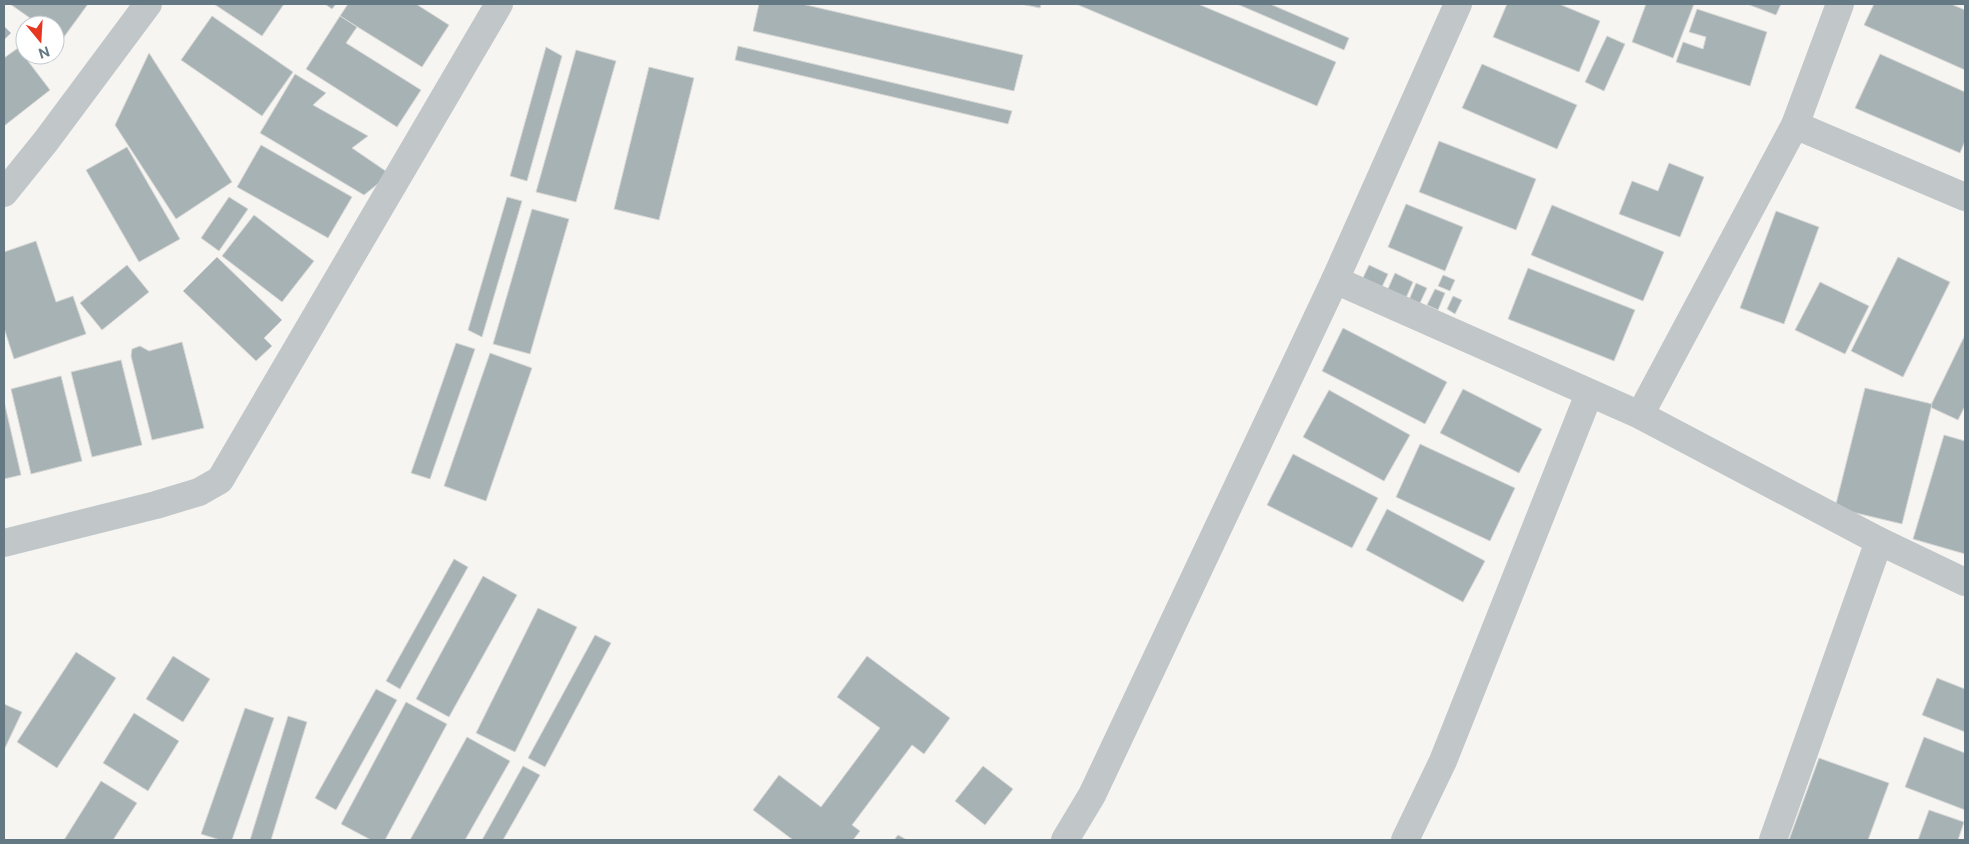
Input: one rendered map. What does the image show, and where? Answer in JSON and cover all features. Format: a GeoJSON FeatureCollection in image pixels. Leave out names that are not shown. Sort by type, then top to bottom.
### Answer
{"type":"FeatureCollection","features":[{"type":"Feature","properties":{"kind":"street"},"geometry":{"type":"LineString","coordinates":[[4,193],[46,141],[148,4]]}},
{"type":"Feature","properties":{"kind":"street"},"geometry":{"type":"LineString","coordinates":[[1065,840],[1092,795],[1335,280],[1458,4]]}},
{"type":"Feature","properties":{"kind":"street"},"geometry":{"type":"LineString","coordinates":[[1640,415],[1795,125],[1840,4]]}},
{"type":"Feature","properties":{"kind":"street"},"geometry":{"type":"LineString","coordinates":[[4,543],[156,505],[198,492],[220,480],[490,7]]}},
{"type":"Feature","properties":{"kind":"street"},"geometry":{"type":"LineString","coordinates":[[1795,125],[1965,197]]}},
{"type":"Feature","properties":{"kind":"street"},"geometry":{"type":"LineString","coordinates":[[1335,280],[1640,415],[1879,541],[1965,582]]}},
{"type":"Feature","properties":{"kind":"street"},"geometry":{"type":"LineString","coordinates":[[1405,840],[1443,761],[1589,394]]}},
{"type":"Feature","properties":{"kind":"street"},"geometry":{"type":"LineString","coordinates":[[1773,840],[1879,541]]}},
{"type":"Feature","properties":{"kind":"building"},"geometry":{"type":"Polygon","coordinates":[[[10,4],[88,4],[65,36],[65,15],[26,15],[10,4]]]}},
{"type":"Feature","properties":{"kind":"building"},"geometry":{"type":"Polygon","coordinates":[[[214,4],[284,4],[262,36],[214,4]]]}},
{"type":"Feature","properties":{"kind":"building"},"geometry":{"type":"Polygon","coordinates":[[[325,4],[336,4],[332,9],[325,4]]]}},
{"type":"Feature","properties":{"kind":"building"},"geometry":{"type":"Polygon","coordinates":[[[348,4],[416,4],[449,25],[422,67],[340,16],[348,4]]]}},
{"type":"Feature","properties":{"kind":"building"},"geometry":{"type":"Polygon","coordinates":[[[759,4],[802,4],[1023,55],[1014,91],[753,31],[759,4]]]}},
{"type":"Feature","properties":{"kind":"building"},"geometry":{"type":"Polygon","coordinates":[[[1021,4],[1041,4],[1040,8],[1021,4]]]}},
{"type":"Feature","properties":{"kind":"building"},"geometry":{"type":"Polygon","coordinates":[[[1076,4],[1198,4],[1336,62],[1317,106],[1076,4]]]}},
{"type":"Feature","properties":{"kind":"building"},"geometry":{"type":"Polygon","coordinates":[[[1237,4],[1270,4],[1349,38],[1344,50],[1237,4]]]}},
{"type":"Feature","properties":{"kind":"building"},"geometry":{"type":"Polygon","coordinates":[[[1507,4],[1559,4],[1600,21],[1579,72],[1493,37],[1507,4]]]}},
{"type":"Feature","properties":{"kind":"building"},"geometry":{"type":"Polygon","coordinates":[[[1646,4],[1694,4],[1673,58],[1632,42],[1646,4]]]}},
{"type":"Feature","properties":{"kind":"building"},"geometry":{"type":"Polygon","coordinates":[[[1747,4],[1781,4],[1776,15],[1747,4]]]}},
{"type":"Feature","properties":{"kind":"building"},"geometry":{"type":"Polygon","coordinates":[[[1874,4],[1951,4],[1965,10],[1965,70],[1864,25],[1874,4]]]}},
{"type":"Feature","properties":{"kind":"building"},"geometry":{"type":"Polygon","coordinates":[[[1697,9],[1767,32],[1750,86],[1676,62],[1683,42],[1703,49],[1706,37],[1689,32],[1697,9]]]}},
{"type":"Feature","properties":{"kind":"building"},"geometry":{"type":"Polygon","coordinates":[[[212,16],[293,72],[262,116],[181,60],[212,16]]]}},
{"type":"Feature","properties":{"kind":"building"},"geometry":{"type":"Polygon","coordinates":[[[340,16],[357,27],[346,43],[421,90],[397,127],[306,69],[340,16]]]}},
{"type":"Feature","properties":{"kind":"building"},"geometry":{"type":"Polygon","coordinates":[[[4,26],[11,33],[4,40],[4,26]]]}},
{"type":"Feature","properties":{"kind":"building"},"geometry":{"type":"Polygon","coordinates":[[[1607,36],[1625,44],[1604,91],[1585,82],[1607,36]]]}},
{"type":"Feature","properties":{"kind":"building"},"geometry":{"type":"Polygon","coordinates":[[[738,46],[1012,111],[1008,124],[735,60],[738,46]]]}},
{"type":"Feature","properties":{"kind":"building"},"geometry":{"type":"Polygon","coordinates":[[[546,47],[562,56],[527,181],[510,176],[546,47]]]}},
{"type":"Feature","properties":{"kind":"building"},"geometry":{"type":"Polygon","coordinates":[[[15,50],[15,65],[31,65],[50,90],[4,126],[4,58],[15,50]]]}},
{"type":"Feature","properties":{"kind":"building"},"geometry":{"type":"Polygon","coordinates":[[[576,50],[616,61],[576,202],[536,192],[576,50]]]}},
{"type":"Feature","properties":{"kind":"building"},"geometry":{"type":"Polygon","coordinates":[[[149,53],[232,182],[176,219],[115,125],[149,53]]]}},
{"type":"Feature","properties":{"kind":"building"},"geometry":{"type":"Polygon","coordinates":[[[1880,54],[1965,92],[1965,141],[1960,153],[1855,108],[1880,54]]]}},
{"type":"Feature","properties":{"kind":"building"},"geometry":{"type":"Polygon","coordinates":[[[1482,64],[1577,105],[1557,149],[1462,108],[1482,64]]]}},
{"type":"Feature","properties":{"kind":"building"},"geometry":{"type":"Polygon","coordinates":[[[649,67],[694,78],[659,220],[614,209],[649,67]]]}},
{"type":"Feature","properties":{"kind":"building"},"geometry":{"type":"Polygon","coordinates":[[[295,74],[326,93],[313,105],[368,136],[352,148],[390,174],[364,195],[260,133],[295,74]]]}},
{"type":"Feature","properties":{"kind":"building"},"geometry":{"type":"Polygon","coordinates":[[[1439,141],[1536,179],[1516,230],[1419,192],[1439,141]]]}},
{"type":"Feature","properties":{"kind":"building"},"geometry":{"type":"Polygon","coordinates":[[[261,145],[352,197],[328,238],[237,187],[261,145]]]}},
{"type":"Feature","properties":{"kind":"building"},"geometry":{"type":"Polygon","coordinates":[[[127,147],[180,239],[139,262],[86,170],[127,147]]]}},
{"type":"Feature","properties":{"kind":"building"},"geometry":{"type":"Polygon","coordinates":[[[1669,163],[1704,177],[1680,237],[1619,214],[1632,181],[1658,191],[1669,163]]]}},
{"type":"Feature","properties":{"kind":"building"},"geometry":{"type":"Polygon","coordinates":[[[229,197],[248,209],[219,251],[201,238],[229,197]]]}},
{"type":"Feature","properties":{"kind":"building"},"geometry":{"type":"Polygon","coordinates":[[[507,197],[522,201],[482,337],[468,330],[507,197]]]}},
{"type":"Feature","properties":{"kind":"building"},"geometry":{"type":"Polygon","coordinates":[[[1406,204],[1463,227],[1445,271],[1388,247],[1406,204]]]}},
{"type":"Feature","properties":{"kind":"building"},"geometry":{"type":"Polygon","coordinates":[[[1552,205],[1664,252],[1643,301],[1531,255],[1552,205]]]}},
{"type":"Feature","properties":{"kind":"building"},"geometry":{"type":"Polygon","coordinates":[[[532,209],[569,219],[530,354],[493,344],[532,209]]]}},
{"type":"Feature","properties":{"kind":"building"},"geometry":{"type":"Polygon","coordinates":[[[1776,211],[1819,227],[1784,324],[1740,308],[1776,211]]]}},
{"type":"Feature","properties":{"kind":"building"},"geometry":{"type":"Polygon","coordinates":[[[254,215],[314,261],[282,302],[222,256],[254,215]]]}},
{"type":"Feature","properties":{"kind":"building"},"geometry":{"type":"Polygon","coordinates":[[[36,241],[56,302],[73,296],[86,334],[14,359],[4,328],[4,252],[36,241]]]}},
{"type":"Feature","properties":{"kind":"building"},"geometry":{"type":"Polygon","coordinates":[[[217,257],[282,320],[264,338],[272,346],[256,361],[183,291],[217,257]]]}},
{"type":"Feature","properties":{"kind":"building"},"geometry":{"type":"Polygon","coordinates":[[[1898,257],[1950,282],[1903,377],[1851,351],[1898,257]]]}},
{"type":"Feature","properties":{"kind":"building"},"geometry":{"type":"Polygon","coordinates":[[[127,265],[149,292],[102,330],[80,303],[127,265]]]}},
{"type":"Feature","properties":{"kind":"building"},"geometry":{"type":"Polygon","coordinates":[[[1369,265],[1388,274],[1381,289],[1362,280],[1369,265]]]}},
{"type":"Feature","properties":{"kind":"building"},"geometry":{"type":"Polygon","coordinates":[[[1528,268],[1635,310],[1614,361],[1508,319],[1528,268]]]}},
{"type":"Feature","properties":{"kind":"building"},"geometry":{"type":"Polygon","coordinates":[[[1395,273],[1413,282],[1405,300],[1387,291],[1395,273]]]}},
{"type":"Feature","properties":{"kind":"building"},"geometry":{"type":"Polygon","coordinates":[[[1443,275],[1455,280],[1450,291],[1438,286],[1443,275]]]}},
{"type":"Feature","properties":{"kind":"building"},"geometry":{"type":"Polygon","coordinates":[[[1820,282],[1869,306],[1845,354],[1795,330],[1820,282]]]}},
{"type":"Feature","properties":{"kind":"building"},"geometry":{"type":"Polygon","coordinates":[[[1416,283],[1427,288],[1419,305],[1409,300],[1416,283]]]}},
{"type":"Feature","properties":{"kind":"building"},"geometry":{"type":"Polygon","coordinates":[[[1435,289],[1445,293],[1438,310],[1427,305],[1435,289]]]}},
{"type":"Feature","properties":{"kind":"building"},"geometry":{"type":"Polygon","coordinates":[[[1453,296],[1462,300],[1455,314],[1447,309],[1453,296]]]}},
{"type":"Feature","properties":{"kind":"building"},"geometry":{"type":"Polygon","coordinates":[[[1343,328],[1447,382],[1425,424],[1322,371],[1343,328]]]}},
{"type":"Feature","properties":{"kind":"building"},"geometry":{"type":"Polygon","coordinates":[[[1965,335],[1965,406],[1958,420],[1930,407],[1965,335]]]}},
{"type":"Feature","properties":{"kind":"building"},"geometry":{"type":"Polygon","coordinates":[[[182,342],[204,428],[152,440],[131,356],[132,349],[140,346],[149,351],[182,342]]]}},
{"type":"Feature","properties":{"kind":"building"},"geometry":{"type":"Polygon","coordinates":[[[456,343],[475,349],[430,479],[411,473],[456,343]]]}},
{"type":"Feature","properties":{"kind":"building"},"geometry":{"type":"Polygon","coordinates":[[[490,353],[532,368],[486,501],[444,486],[490,353]]]}},
{"type":"Feature","properties":{"kind":"building"},"geometry":{"type":"Polygon","coordinates":[[[121,360],[142,445],[92,457],[71,372],[121,360]]]}},
{"type":"Feature","properties":{"kind":"building"},"geometry":{"type":"Polygon","coordinates":[[[61,376],[82,461],[31,474],[11,389],[61,376]]]}},
{"type":"Feature","properties":{"kind":"building"},"geometry":{"type":"Polygon","coordinates":[[[1865,388],[1932,404],[1902,524],[1835,508],[1865,388]]]}},
{"type":"Feature","properties":{"kind":"building"},"geometry":{"type":"Polygon","coordinates":[[[1463,389],[1542,429],[1519,473],[1440,433],[1463,389]]]}},
{"type":"Feature","properties":{"kind":"building"},"geometry":{"type":"Polygon","coordinates":[[[1329,390],[1410,435],[1384,481],[1303,437],[1329,390]]]}},
{"type":"Feature","properties":{"kind":"building"},"geometry":{"type":"Polygon","coordinates":[[[4,401],[21,475],[4,479],[4,401]]]}},
{"type":"Feature","properties":{"kind":"building"},"geometry":{"type":"Polygon","coordinates":[[[1944,435],[1965,441],[1965,554],[1913,539],[1944,435]]]}},
{"type":"Feature","properties":{"kind":"building"},"geometry":{"type":"Polygon","coordinates":[[[1420,444],[1515,488],[1490,541],[1396,497],[1420,444]]]}},
{"type":"Feature","properties":{"kind":"building"},"geometry":{"type":"Polygon","coordinates":[[[1293,454],[1378,498],[1352,548],[1267,505],[1293,454]]]}},
{"type":"Feature","properties":{"kind":"building"},"geometry":{"type":"Polygon","coordinates":[[[1387,509],[1485,561],[1463,602],[1366,550],[1387,509]]]}},
{"type":"Feature","properties":{"kind":"building"},"geometry":{"type":"Polygon","coordinates":[[[454,559],[468,567],[400,689],[386,681],[454,559]]]}},
{"type":"Feature","properties":{"kind":"building"},"geometry":{"type":"Polygon","coordinates":[[[483,576],[517,595],[449,717],[416,699],[483,576]]]}},
{"type":"Feature","properties":{"kind":"building"},"geometry":{"type":"Polygon","coordinates":[[[538,608],[577,627],[515,752],[476,733],[538,608]]]}},
{"type":"Feature","properties":{"kind":"building"},"geometry":{"type":"Polygon","coordinates":[[[595,635],[611,643],[545,767],[528,758],[595,635]]]}},
{"type":"Feature","properties":{"kind":"building"},"geometry":{"type":"Polygon","coordinates":[[[76,652],[116,678],[57,768],[17,742],[76,652]]]}},
{"type":"Feature","properties":{"kind":"building"},"geometry":{"type":"Polygon","coordinates":[[[173,656],[210,679],[183,722],[146,699],[173,656]]]}},
{"type":"Feature","properties":{"kind":"building"},"geometry":{"type":"Polygon","coordinates":[[[867,656],[950,718],[924,754],[912,745],[852,825],[860,831],[853,840],[793,840],[753,810],[779,775],[821,807],[880,728],[837,697],[867,656]]]}},
{"type":"Feature","properties":{"kind":"building"},"geometry":{"type":"Polygon","coordinates":[[[1937,678],[1965,689],[1965,732],[1922,715],[1937,678]]]}},
{"type":"Feature","properties":{"kind":"building"},"geometry":{"type":"Polygon","coordinates":[[[376,689],[397,700],[336,810],[315,798],[376,689]]]}},
{"type":"Feature","properties":{"kind":"building"},"geometry":{"type":"Polygon","coordinates":[[[406,702],[447,724],[385,840],[371,840],[341,824],[406,702]]]}},
{"type":"Feature","properties":{"kind":"building"},"geometry":{"type":"Polygon","coordinates":[[[4,704],[22,712],[4,750],[4,704]]]}},
{"type":"Feature","properties":{"kind":"building"},"geometry":{"type":"Polygon","coordinates":[[[245,708],[274,718],[232,840],[220,840],[201,834],[245,708]]]}},
{"type":"Feature","properties":{"kind":"building"},"geometry":{"type":"Polygon","coordinates":[[[134,713],[179,741],[148,791],[103,763],[134,713]]]}},
{"type":"Feature","properties":{"kind":"building"},"geometry":{"type":"Polygon","coordinates":[[[288,716],[307,722],[271,840],[250,840],[288,716]]]}},
{"type":"Feature","properties":{"kind":"building"},"geometry":{"type":"Polygon","coordinates":[[[467,737],[510,761],[465,840],[410,840],[467,737]]]}},
{"type":"Feature","properties":{"kind":"building"},"geometry":{"type":"Polygon","coordinates":[[[1924,737],[1965,753],[1965,810],[1905,787],[1924,737]]]}},
{"type":"Feature","properties":{"kind":"building"},"geometry":{"type":"Polygon","coordinates":[[[1819,758],[1889,783],[1868,840],[1789,840],[1819,758]]]}},
{"type":"Feature","properties":{"kind":"building"},"geometry":{"type":"Polygon","coordinates":[[[523,766],[540,775],[503,840],[482,840],[523,766]]]}},
{"type":"Feature","properties":{"kind":"building"},"geometry":{"type":"Polygon","coordinates":[[[983,766],[1013,789],[985,825],[955,801],[983,766]]]}},
{"type":"Feature","properties":{"kind":"building"},"geometry":{"type":"Polygon","coordinates":[[[101,781],[137,803],[113,840],[64,840],[101,781]]]}},
{"type":"Feature","properties":{"kind":"building"},"geometry":{"type":"Polygon","coordinates":[[[1929,810],[1964,822],[1958,840],[1918,840],[1929,810]]]}},
{"type":"Feature","properties":{"kind":"building"},"geometry":{"type":"Polygon","coordinates":[[[898,835],[907,840],[894,840],[898,835]]]}}]}
